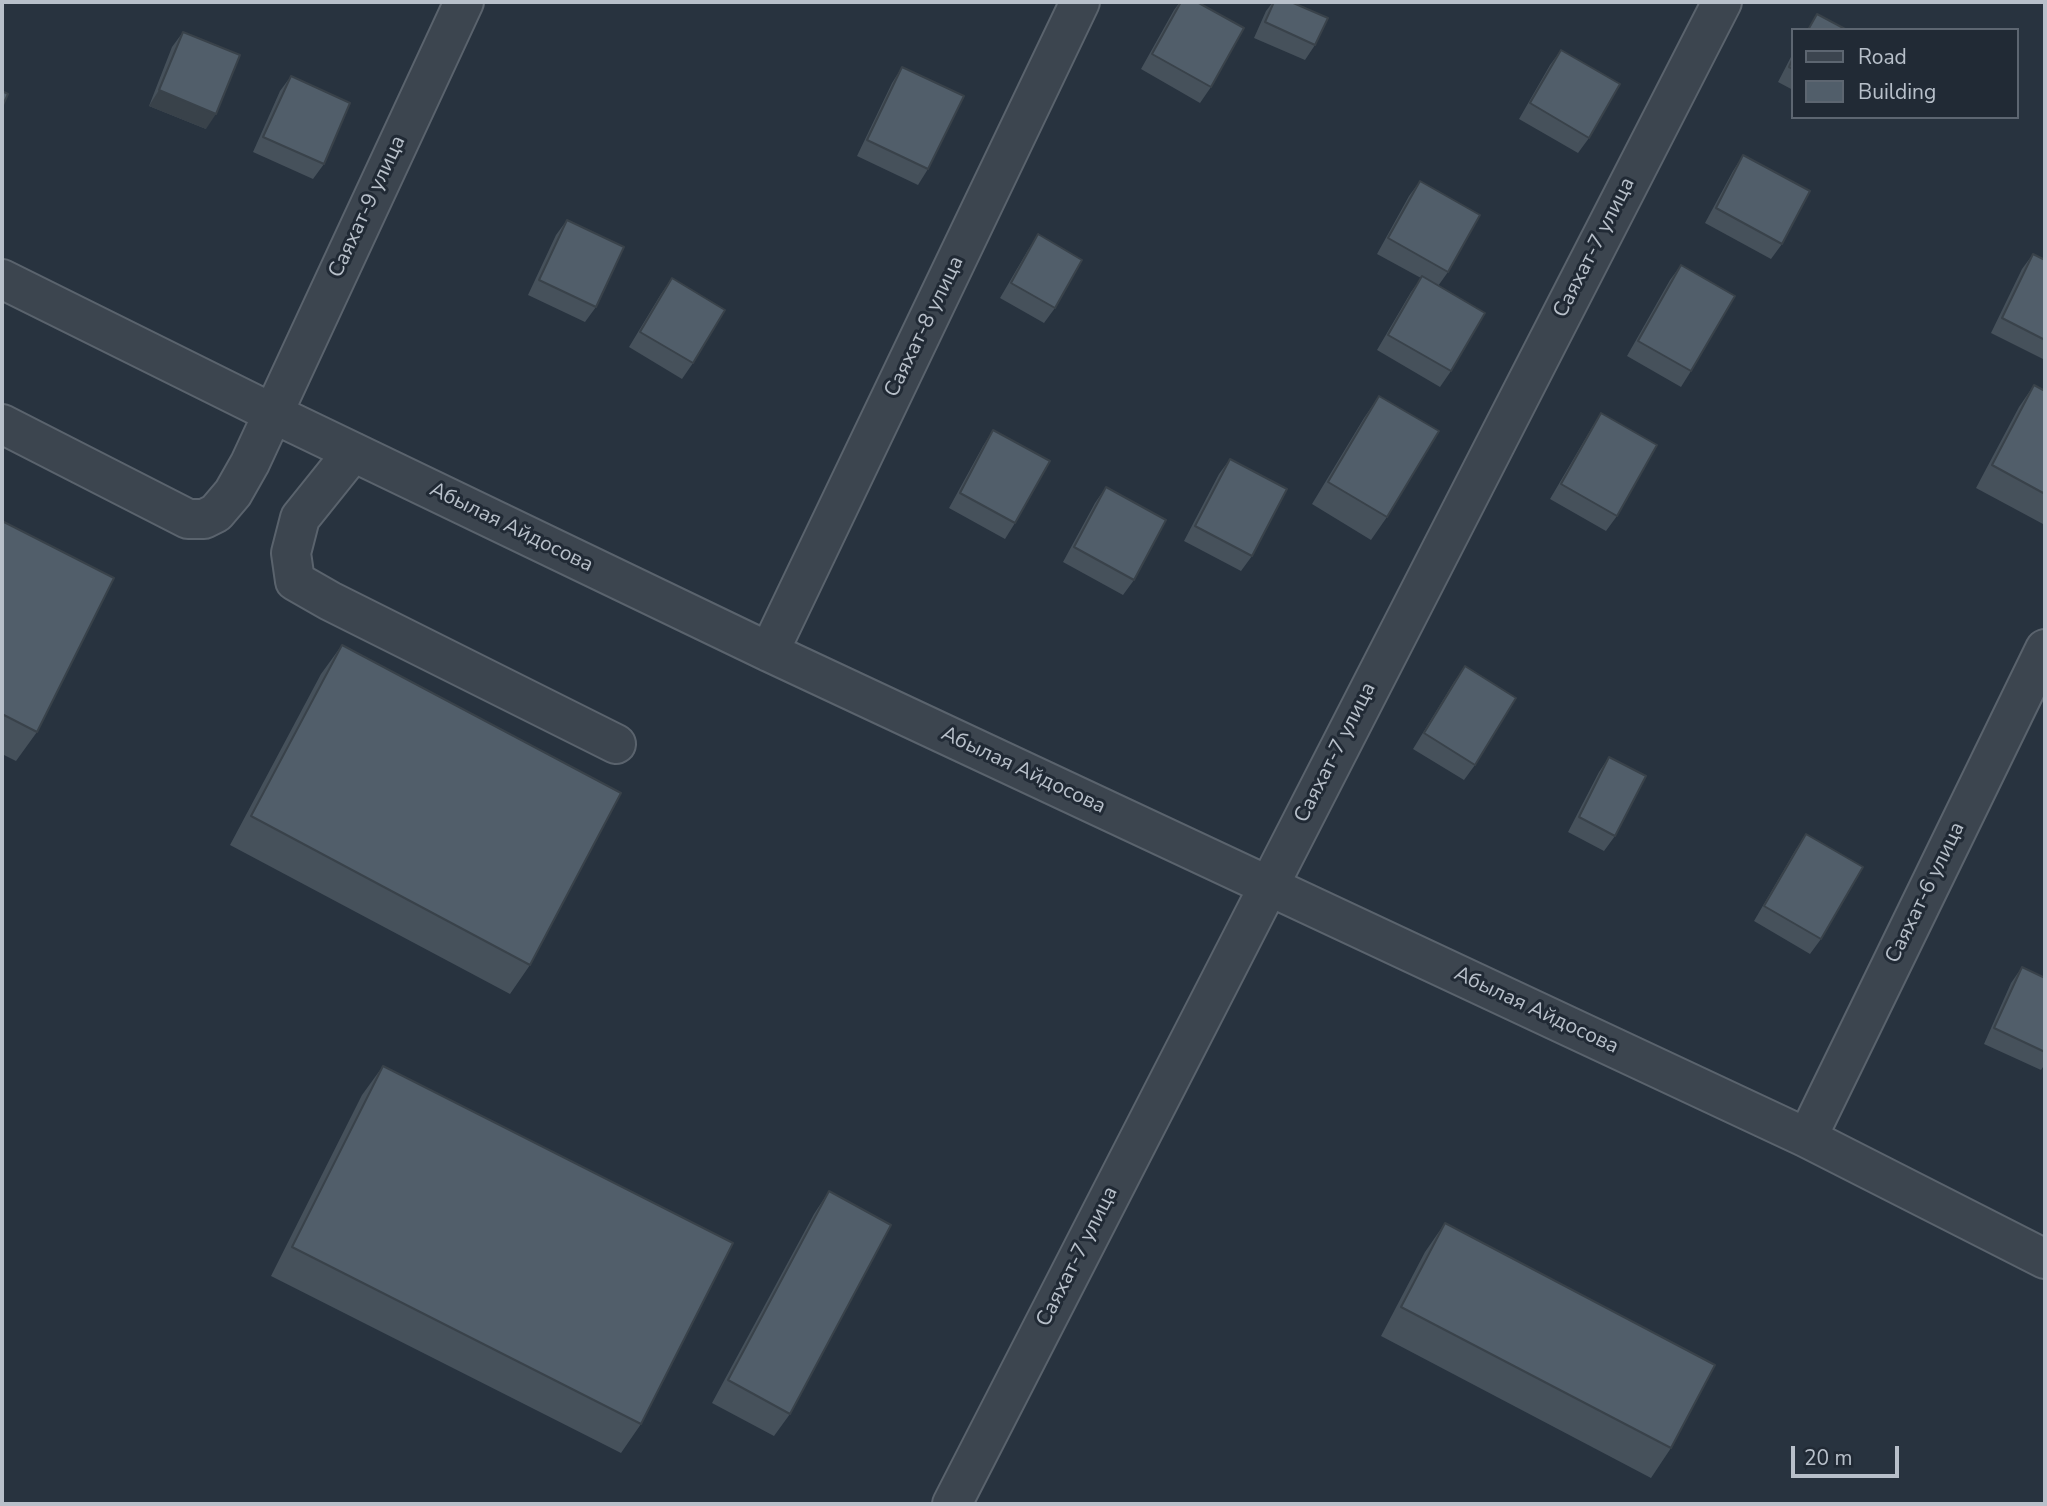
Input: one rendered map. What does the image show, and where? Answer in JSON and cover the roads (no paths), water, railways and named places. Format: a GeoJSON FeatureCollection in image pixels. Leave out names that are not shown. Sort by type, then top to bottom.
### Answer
{"type":"FeatureCollection","features":[{"type":"Feature","properties":{"kind":"street","name":"Саяхат-9 улица"},"geometry":{"type":"LineString","coordinates":[[2,424],[188,519],[204,519],[216,513],[233,493],[250,463],[464,2]]}},
{"type":"Feature","properties":{"kind":"street","name":"Саяхат-8 улица"},"geometry":{"type":"LineString","coordinates":[[769,652],[1080,2]]}},
{"type":"Feature","properties":{"kind":"street","name":"Саяхат-7 улица"},"geometry":{"type":"LineString","coordinates":[[952,1504],[1721,2]]}},
{"type":"Feature","properties":{"kind":"street","name":"Абылая Айдосова"},"geometry":{"type":"LineString","coordinates":[[2,279],[352,452],[769,652],[1807,1138],[2045,1259]]}},
{"type":"Feature","properties":{"kind":"street"},"geometry":{"type":"LineString","coordinates":[[352,452],[300,518],[290,553],[295,581],[616,744]]}},
{"type":"Feature","properties":{"kind":"street","name":"Саяхат-6 улица"},"geometry":{"type":"LineString","coordinates":[[1807,1138],[2045,649]]}}]}
